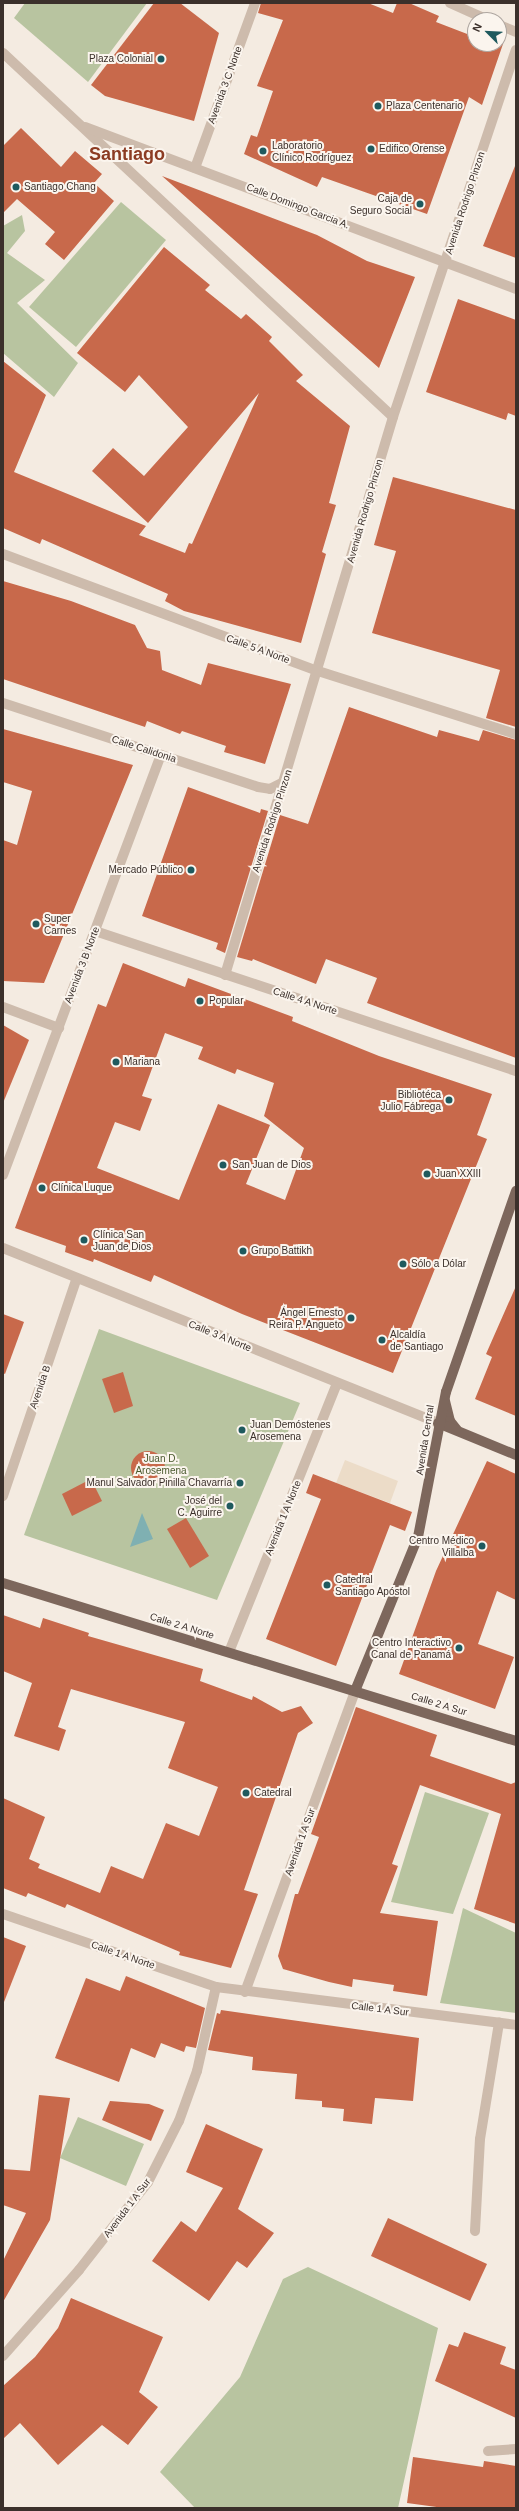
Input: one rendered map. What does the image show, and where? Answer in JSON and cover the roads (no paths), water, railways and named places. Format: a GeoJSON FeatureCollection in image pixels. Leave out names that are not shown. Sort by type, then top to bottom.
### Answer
{"type":"FeatureCollection","features":[{"type":"Feature","properties":{"kind":"main road","name":"Avenida Central"},"geometry":{"type":"LineString","coordinates":[[355,1691],[418,1537],[430,1489],[438,1423],[445,1397],[516,1191]]}},
{"type":"Feature","properties":{"kind":"main road"},"geometry":{"type":"LineString","coordinates":[[445,1397],[445,1409],[458,1431]]}},
{"type":"Feature","properties":{"kind":"main road"},"geometry":{"type":"LineString","coordinates":[[438,1423],[516,1455]]}},
{"type":"Feature","properties":{"kind":"main road","name":"Calle 2 A Norte"},"geometry":{"type":"LineString","coordinates":[[3,1583],[355,1691]]}},
{"type":"Feature","properties":{"kind":"main road","name":"Calle 2 A Sur"},"geometry":{"type":"LineString","coordinates":[[355,1691],[516,1741]]}},
{"type":"Feature","properties":{"kind":"street","name":"Avenida 3 C Norte"},"geometry":{"type":"LineString","coordinates":[[196,168],[255,3]]}},
{"type":"Feature","properties":{"kind":"street"},"geometry":{"type":"LineString","coordinates":[[450,3],[470,12]]}},
{"type":"Feature","properties":{"kind":"street","name":"Avenida Rodrigo Pinzon"},"geometry":{"type":"LineString","coordinates":[[225,975],[318,671],[393,417],[516,50]]}},
{"type":"Feature","properties":{"kind":"street","name":"Calle Domingo Garcia A."},"geometry":{"type":"LineString","coordinates":[[3,53],[393,417]]}},
{"type":"Feature","properties":{"kind":"street","name":"Calle Domingo Garcia A."},"geometry":{"type":"LineString","coordinates":[[80,124],[516,289]]}},
{"type":"Feature","properties":{"kind":"street","name":"Calle 5 A Norte"},"geometry":{"type":"LineString","coordinates":[[3,554],[318,671],[516,734]]}},
{"type":"Feature","properties":{"kind":"street","name":"Calle Calidonia"},"geometry":{"type":"LineString","coordinates":[[3,703],[270,789],[284,782]]}},
{"type":"Feature","properties":{"kind":"street","name":"Avenida 3 B Norte"},"geometry":{"type":"LineString","coordinates":[[3,1175],[161,755]]}},
{"type":"Feature","properties":{"kind":"street","name":"Calle 4 A Norte"},"geometry":{"type":"LineString","coordinates":[[95,931],[516,1071]]}},
{"type":"Feature","properties":{"kind":"street"},"geometry":{"type":"LineString","coordinates":[[3,1007],[59,1028]]}},
{"type":"Feature","properties":{"kind":"street","name":"Calle 3 A Norte"},"geometry":{"type":"LineString","coordinates":[[3,1248],[438,1423]]}},
{"type":"Feature","properties":{"kind":"street","name":"Avenida B"},"geometry":{"type":"LineString","coordinates":[[3,1496],[77,1278]]}},
{"type":"Feature","properties":{"kind":"street","name":"Avenida 1 A Norte"},"geometry":{"type":"LineString","coordinates":[[229,1652],[337,1383]]}},
{"type":"Feature","properties":{"kind":"street","name":"Avenida 1 A Sur"},"geometry":{"type":"LineString","coordinates":[[245,1992],[355,1691]]}},
{"type":"Feature","properties":{"kind":"street","name":"Calle 1 A Norte"},"geometry":{"type":"LineString","coordinates":[[3,1914],[216,1987],[245,1992]]}},
{"type":"Feature","properties":{"kind":"street","name":"Avenida 1 A Sur"},"geometry":{"type":"LineString","coordinates":[[3,2356],[79,2270],[148,2182],[179,2121],[197,2071],[216,1987]]}},
{"type":"Feature","properties":{"kind":"street","name":"Calle 1 A Sur"},"geometry":{"type":"LineString","coordinates":[[245,1992],[516,2025]]}},
{"type":"Feature","properties":{"kind":"street"},"geometry":{"type":"LineString","coordinates":[[475,2231],[480,2139],[498,2023]]}},
{"type":"Feature","properties":{"kind":"street"},"geometry":{"type":"LineString","coordinates":[[488,2451],[516,2448]]}},
{"type":"Feature","properties":{"kind":"water"},"geometry":{"type":"Polygon","coordinates":[[[142,1513],[153,1539],[130,1547],[142,1513]]]}},
{"type":"Feature","properties":{"kind":"place","name":"Plaza Colonial"},"geometry":{"type":"Point","coordinates":[161,59]}},
{"type":"Feature","properties":{"kind":"place","name":"Plaza Centenario"},"geometry":{"type":"Point","coordinates":[378,106]}},
{"type":"Feature","properties":{"kind":"place","name":"Edifico Orense"},"geometry":{"type":"Point","coordinates":[371,149]}},
{"type":"Feature","properties":{"kind":"place","name":"Laboratorio Clínico Rodríguez"},"geometry":{"type":"Point","coordinates":[263,151]}},
{"type":"Feature","properties":{"kind":"place","name":"Santiago Chang"},"geometry":{"type":"Point","coordinates":[16,187]}},
{"type":"Feature","properties":{"kind":"place","name":"Caja de Seguro Social"},"geometry":{"type":"Point","coordinates":[420,204]}},
{"type":"Feature","properties":{"kind":"place","name":"Mercado Público"},"geometry":{"type":"Point","coordinates":[191,870]}},
{"type":"Feature","properties":{"kind":"place","name":"Super Carnes"},"geometry":{"type":"Point","coordinates":[36,924]}},
{"type":"Feature","properties":{"kind":"place","name":"Popular"},"geometry":{"type":"Point","coordinates":[200,1001]}},
{"type":"Feature","properties":{"kind":"place","name":"Mariana"},"geometry":{"type":"Point","coordinates":[116,1062]}},
{"type":"Feature","properties":{"kind":"place","name":"Bibliotéca Julio Fábrega"},"geometry":{"type":"Point","coordinates":[449,1100]}},
{"type":"Feature","properties":{"kind":"place","name":"San Juan de Dios"},"geometry":{"type":"Point","coordinates":[223,1165]}},
{"type":"Feature","properties":{"kind":"place","name":"Juan XXIII"},"geometry":{"type":"Point","coordinates":[427,1174]}},
{"type":"Feature","properties":{"kind":"place","name":"Clínica Luque"},"geometry":{"type":"Point","coordinates":[42,1188]}},
{"type":"Feature","properties":{"kind":"place","name":"Clínica San Juan de Dios"},"geometry":{"type":"Point","coordinates":[84,1240]}},
{"type":"Feature","properties":{"kind":"place","name":"Grupo Battikh"},"geometry":{"type":"Point","coordinates":[243,1251]}},
{"type":"Feature","properties":{"kind":"place","name":"Sólo a Dólar"},"geometry":{"type":"Point","coordinates":[403,1264]}},
{"type":"Feature","properties":{"kind":"place","name":"Ángel Ernesto Reira P. Angueto"},"geometry":{"type":"Point","coordinates":[351,1318]}},
{"type":"Feature","properties":{"kind":"place","name":"Alcaldía de Santiago"},"geometry":{"type":"Point","coordinates":[382,1340]}},
{"type":"Feature","properties":{"kind":"place","name":"Juan Demóstenes Arosemena"},"geometry":{"type":"Point","coordinates":[242,1430]}},
{"type":"Feature","properties":{"kind":"place","name":"Manul Salvador Pinilla Chavarría"},"geometry":{"type":"Point","coordinates":[240,1483]}},
{"type":"Feature","properties":{"kind":"place","name":"José del C. Aguirre"},"geometry":{"type":"Point","coordinates":[230,1506]}},
{"type":"Feature","properties":{"kind":"place","name":"Centro Médico Villalba"},"geometry":{"type":"Point","coordinates":[482,1546]}},
{"type":"Feature","properties":{"kind":"place","name":"Catedral Santiago Apóstol"},"geometry":{"type":"Point","coordinates":[327,1585]}},
{"type":"Feature","properties":{"kind":"place","name":"Centro Interactivo Canal de Panamá"},"geometry":{"type":"Point","coordinates":[459,1648]}},
{"type":"Feature","properties":{"kind":"place","name":"Catedral"},"geometry":{"type":"Point","coordinates":[246,1793]}},
{"type":"Feature","properties":{"kind":"district","name":"Santiago"},"geometry":{"type":"Point","coordinates":[127,154]}},
{"type":"Feature","properties":{"kind":"park label","name":"Juan D. Arosemena"},"geometry":{"type":"Point","coordinates":[161,1464]}}]}
